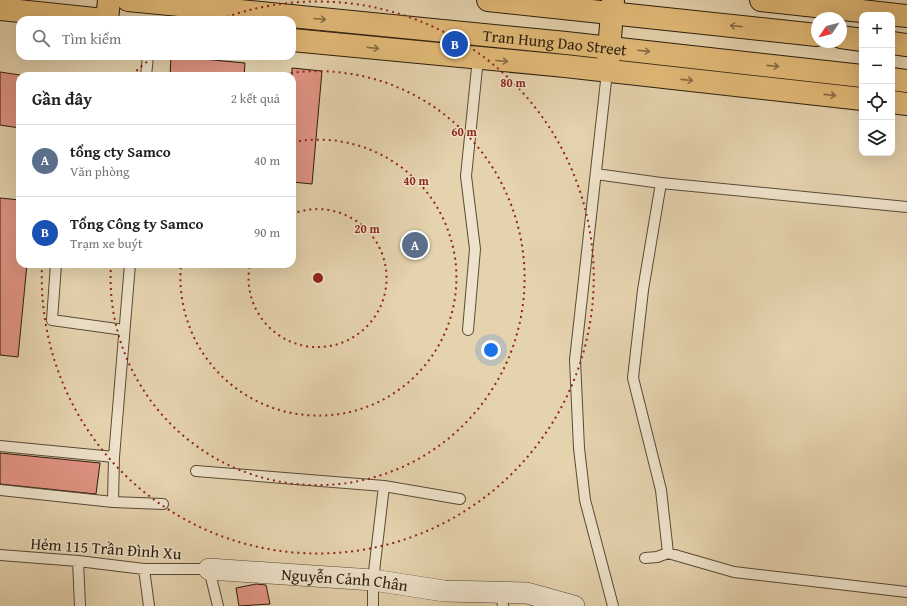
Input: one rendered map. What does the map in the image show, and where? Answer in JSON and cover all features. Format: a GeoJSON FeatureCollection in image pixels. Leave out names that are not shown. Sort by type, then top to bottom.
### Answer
{"type":"FeatureCollection","features":[{"type":"Feature","properties":{"kind":"main road"},"geometry":{"type":"LineString","coordinates":[[107,16],[109,0]]}},
{"type":"Feature","properties":{"kind":"main road","name":"Tran Hung Dao Street"},"geometry":{"type":"LineString","coordinates":[[128,0],[151,11],[243,16]]}},
{"type":"Feature","properties":{"kind":"main road"},"geometry":{"type":"LineString","coordinates":[[488,0],[613,6],[762,29],[811,34]]}},
{"type":"Feature","properties":{"kind":"main road"},"geometry":{"type":"LineString","coordinates":[[762,29],[762,0],[907,16]]}},
{"type":"Feature","properties":{"kind":"main road"},"geometry":{"type":"LineString","coordinates":[[607,72],[613,6]]}},
{"type":"Feature","properties":{"kind":"main road"},"geometry":{"type":"LineString","coordinates":[[0,9],[66,16]]}},
{"type":"Feature","properties":{"kind":"main road","name":"Tran Hung Dao Street"},"geometry":{"type":"LineString","coordinates":[[296,19],[352,22],[479,34],[859,76]]}},
{"type":"Feature","properties":{"kind":"main road"},"geometry":{"type":"LineString","coordinates":[[350,46],[352,22]]}},
{"type":"Feature","properties":{"kind":"main road"},"geometry":{"type":"LineString","coordinates":[[478,58],[479,34]]}},
{"type":"Feature","properties":{"kind":"main road"},"geometry":{"type":"LineString","coordinates":[[847,39],[859,40]]}},
{"type":"Feature","properties":{"kind":"main road","name":"Tran Hung Dao Street"},"geometry":{"type":"LineString","coordinates":[[296,40],[478,58],[859,99]]}},
{"type":"Feature","properties":{"kind":"main road"},"geometry":{"type":"LineString","coordinates":[[895,43],[907,45]]}},
{"type":"Feature","properties":{"kind":"main road"},"geometry":{"type":"LineString","coordinates":[[797,92],[798,69]]}},
{"type":"Feature","properties":{"kind":"main road"},"geometry":{"type":"LineString","coordinates":[[895,79],[907,81]]}},
{"type":"Feature","properties":{"kind":"main road"},"geometry":{"type":"LineString","coordinates":[[895,102],[907,104]]}},
{"type":"Feature","properties":{"kind":"street","name":"Nguyễn Cảnh Chân"},"geometry":{"type":"LineString","coordinates":[[209,569],[373,580],[502,599],[527,593],[574,606]]}},
{"type":"Feature","properties":{"kind":"lane"},"geometry":{"type":"LineString","coordinates":[[468,330],[474,249],[466,176],[478,58]]}},
{"type":"Feature","properties":{"kind":"lane"},"geometry":{"type":"LineString","coordinates":[[146,72],[148,60]]}},
{"type":"Feature","properties":{"kind":"lane"},"geometry":{"type":"LineString","coordinates":[[607,72],[575,360],[576,408],[585,500],[614,606]]}},
{"type":"Feature","properties":{"kind":"lane"},"geometry":{"type":"LineString","coordinates":[[596,174],[661,183],[907,207]]}},
{"type":"Feature","properties":{"kind":"lane"},"geometry":{"type":"LineString","coordinates":[[661,183],[643,290],[633,378],[661,490],[668,553]]}},
{"type":"Feature","properties":{"kind":"lane"},"geometry":{"type":"LineString","coordinates":[[56,268],[52,320],[124,330]]}},
{"type":"Feature","properties":{"kind":"lane"},"geometry":{"type":"LineString","coordinates":[[113,502],[114,457],[130,268]]}},
{"type":"Feature","properties":{"kind":"lane"},"geometry":{"type":"LineString","coordinates":[[0,446],[114,457]]}},
{"type":"Feature","properties":{"kind":"lane"},"geometry":{"type":"LineString","coordinates":[[196,470],[384,486],[460,499]]}},
{"type":"Feature","properties":{"kind":"lane"},"geometry":{"type":"LineString","coordinates":[[373,606],[373,580],[384,486]]}},
{"type":"Feature","properties":{"kind":"lane"},"geometry":{"type":"LineString","coordinates":[[0,490],[113,502],[163,504]]}},
{"type":"Feature","properties":{"kind":"lane"},"geometry":{"type":"LineString","coordinates":[[645,558],[657,557],[668,553],[734,572],[907,592]]}},
{"type":"Feature","properties":{"kind":"lane","name":"Hẻm 115 Trần Đình Xu"},"geometry":{"type":"LineString","coordinates":[[0,555],[78,561],[144,569],[209,569]]}},
{"type":"Feature","properties":{"kind":"lane"},"geometry":{"type":"LineString","coordinates":[[78,561],[80,606]]}},
{"type":"Feature","properties":{"kind":"lane"},"geometry":{"type":"LineString","coordinates":[[144,569],[149,606]]}},
{"type":"Feature","properties":{"kind":"lane"},"geometry":{"type":"LineString","coordinates":[[209,569],[218,606]]}},
{"type":"Feature","properties":{"kind":"building"},"geometry":{"type":"Polygon","coordinates":[[[171,60],[213,60],[245,63],[244,72],[170,72],[171,60]]]}},
{"type":"Feature","properties":{"kind":"building"},"geometry":{"type":"Polygon","coordinates":[[[292,68],[322,71],[312,184],[296,182],[296,72],[292,72],[292,68]]]}},
{"type":"Feature","properties":{"kind":"building"},"geometry":{"type":"Polygon","coordinates":[[[0,72],[16,74],[16,127],[0,125],[0,72]]]}},
{"type":"Feature","properties":{"kind":"building"},"geometry":{"type":"Polygon","coordinates":[[[0,198],[16,200],[16,268],[27,268],[18,357],[0,355],[0,198]]]}},
{"type":"Feature","properties":{"kind":"building"},"geometry":{"type":"Polygon","coordinates":[[[0,453],[100,463],[96,494],[0,484],[0,453]]]}},
{"type":"Feature","properties":{"kind":"building"},"geometry":{"type":"Polygon","coordinates":[[[256,584],[266,585],[270,604],[239,606],[236,588],[256,584]]]}},
{"type":"Feature","properties":{"kind":"place","name":"Tổng Công ty Samco"},"geometry":{"type":"Point","coordinates":[455,44]}},
{"type":"Feature","properties":{"kind":"place","name":"tổng cty Samco"},"geometry":{"type":"Point","coordinates":[415,245]}}]}
